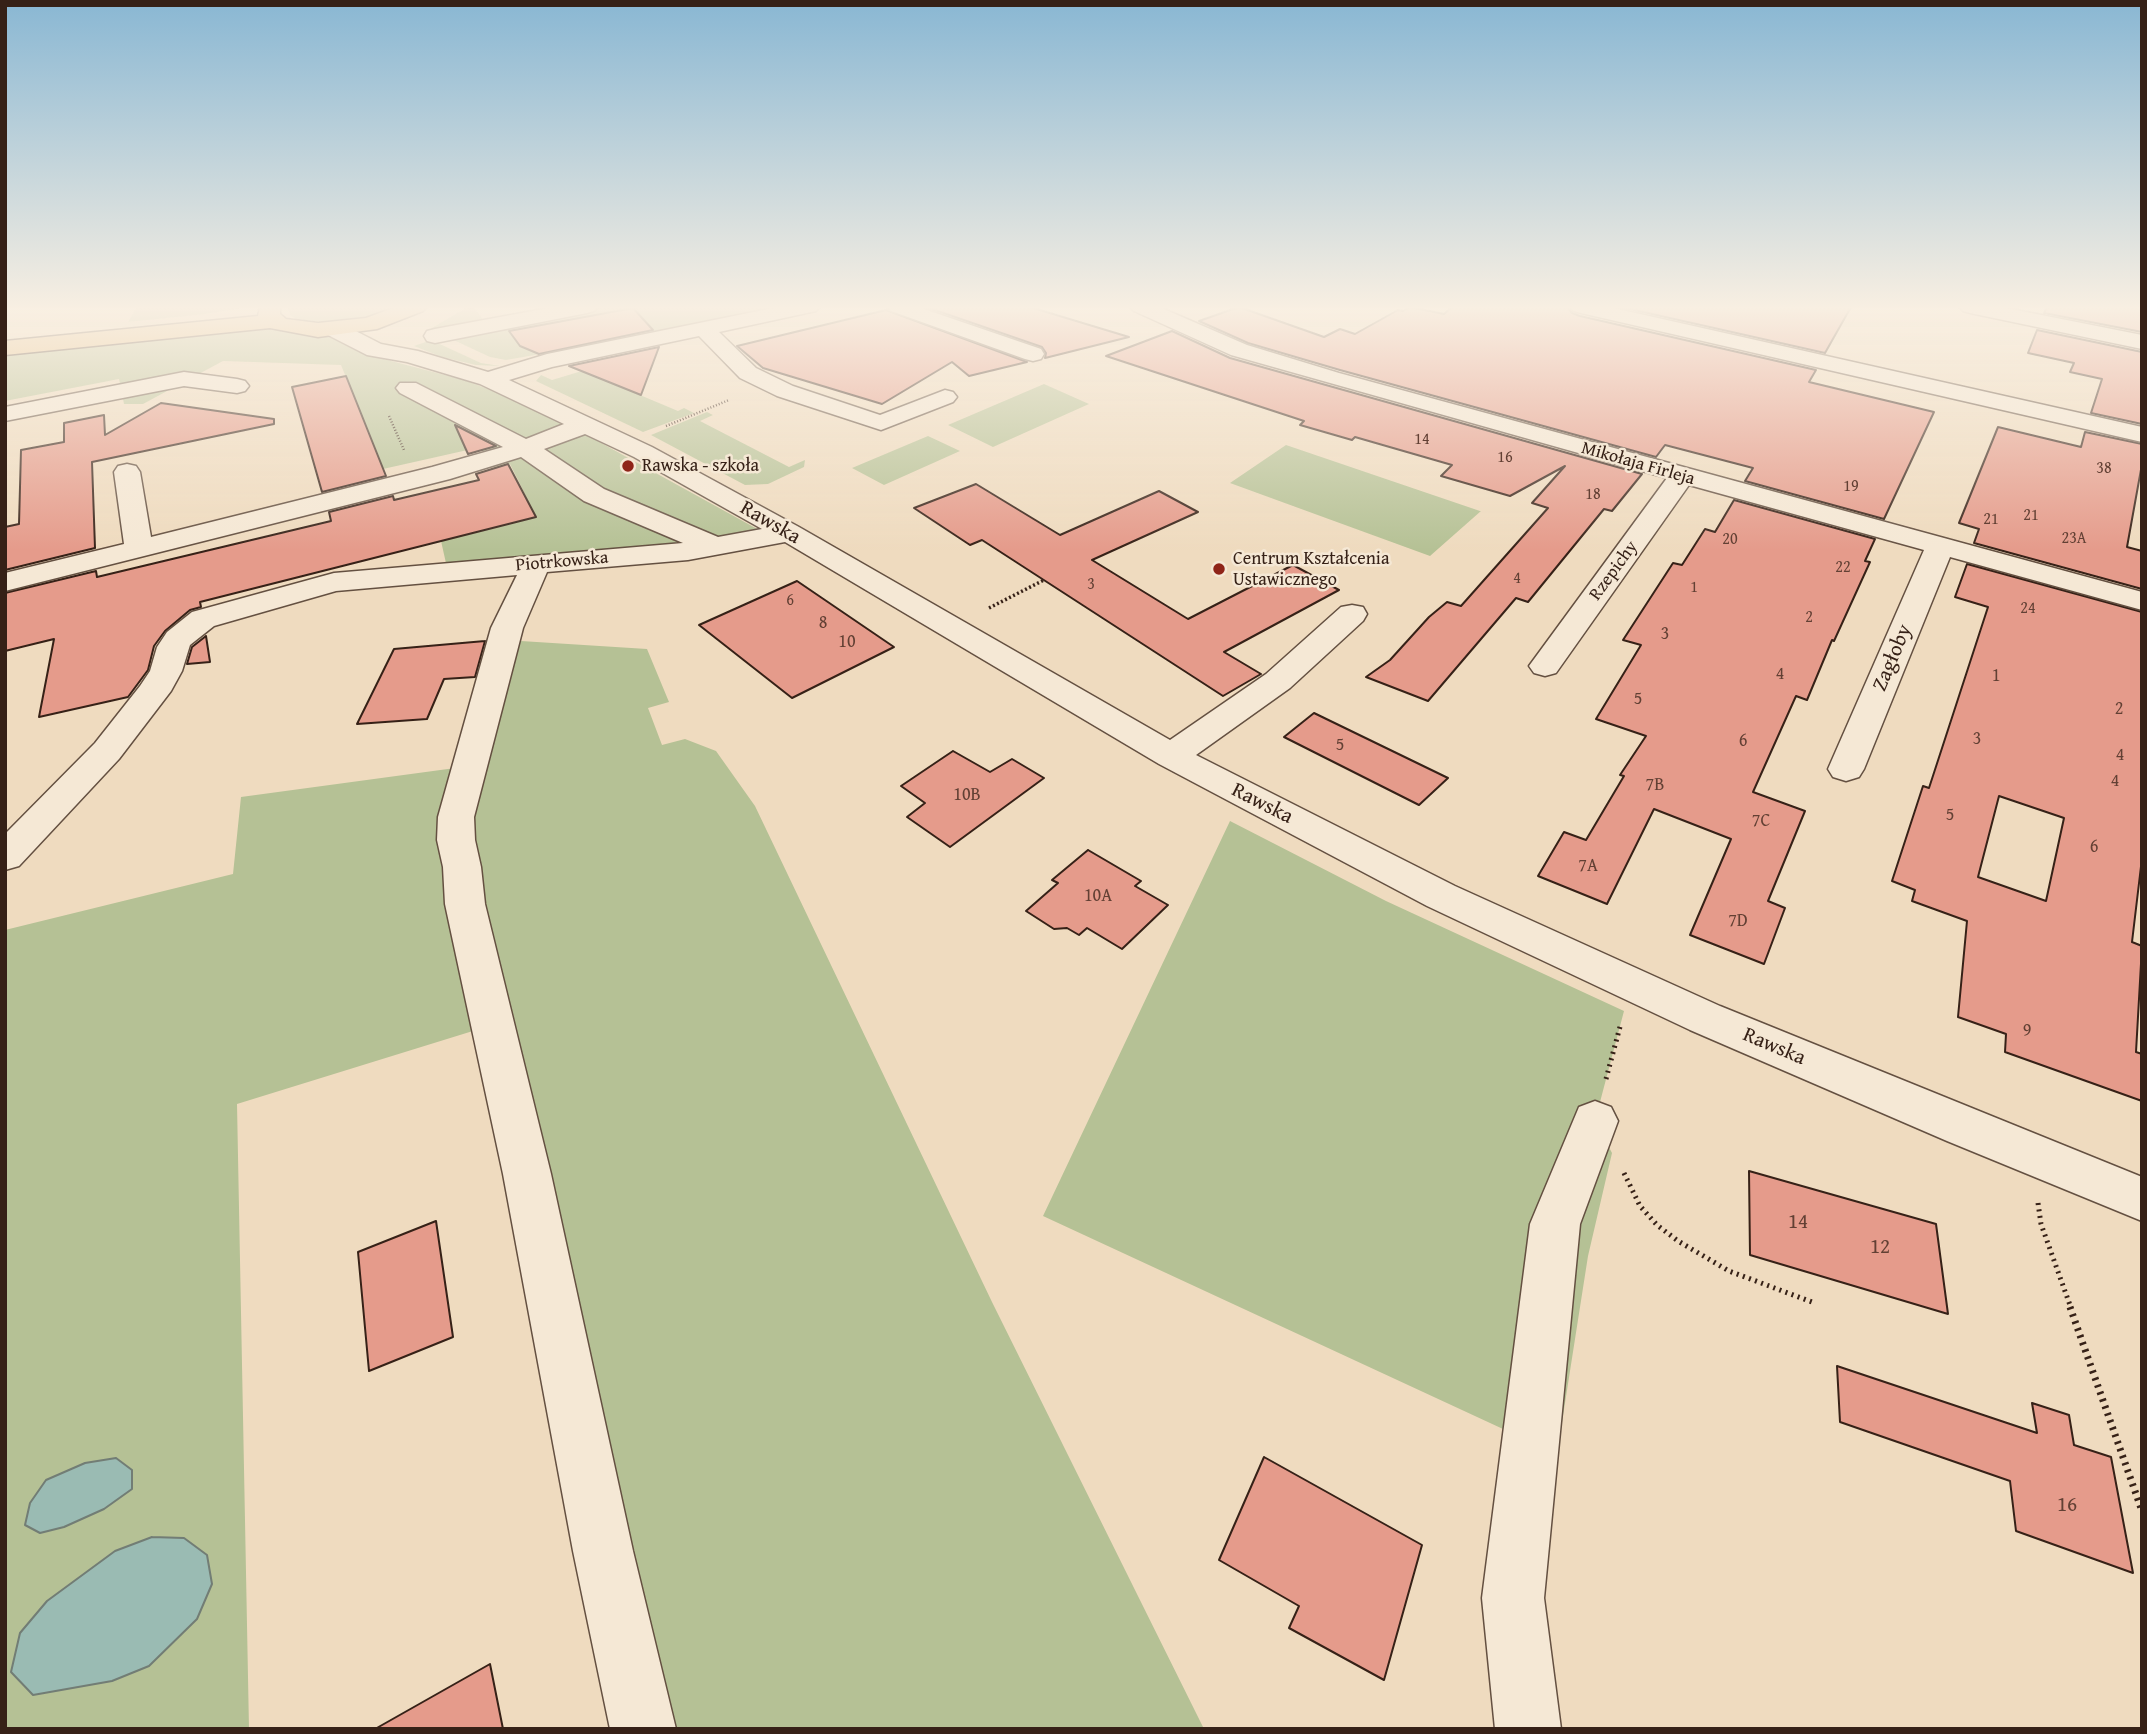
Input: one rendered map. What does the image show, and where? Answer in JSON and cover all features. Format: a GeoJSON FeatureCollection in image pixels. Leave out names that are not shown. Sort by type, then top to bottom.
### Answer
{"type":"FeatureCollection","features":[{"type":"Feature","properties":{"kind":"street"},"geometry":{"type":"LineString","coordinates":[[5,395],[41,388]]}},
{"type":"Feature","properties":{"kind":"street"},"geometry":{"type":"LineString","coordinates":[[5,414],[140,388]]}},
{"type":"Feature","properties":{"kind":"street"},"geometry":{"type":"LineString","coordinates":[[452,388],[525,448],[594,495],[716,546]]}},
{"type":"Feature","properties":{"kind":"street","name":"Rawska"},"geometry":{"type":"LineString","coordinates":[[508,388],[588,424],[677,470],[1171,757],[1441,896],[1730,1029],[2142,1199]]}},
{"type":"Feature","properties":{"kind":"street"},"geometry":{"type":"LineString","coordinates":[[779,388],[881,423],[945,397]]}},
{"type":"Feature","properties":{"kind":"street","name":"Mikołaja Firleja"},"geometry":{"type":"LineString","coordinates":[[1372,388],[1682,476],[2142,601]]}},
{"type":"Feature","properties":{"kind":"street"},"geometry":{"type":"LineString","coordinates":[[1936,388],[2142,435]]}},
{"type":"Feature","properties":{"kind":"street"},"geometry":{"type":"LineString","coordinates":[[5,582],[441,473],[525,448],[588,424]]}},
{"type":"Feature","properties":{"kind":"street"},"geometry":{"type":"LineString","coordinates":[[127,472],[139,549]]}},
{"type":"Feature","properties":{"kind":"street","name":"Rzepichy"},"geometry":{"type":"LineString","coordinates":[[1545,666],[1682,476]]}},
{"type":"Feature","properties":{"kind":"street","name":"Piotrkowska"},"geometry":{"type":"LineString","coordinates":[[5,857],[107,751],[166,671],[173,647],[185,632],[215,614],[334,582],[688,551],[789,533]]}},
{"type":"Feature","properties":{"kind":"street","name":"Zagłoby"},"geometry":{"type":"LineString","coordinates":[[1846,769],[1940,546]]}},
{"type":"Feature","properties":{"kind":"street"},"geometry":{"type":"LineString","coordinates":[[536,565],[507,628],[456,817],[456,840],[462,867],[465,904],[527,1174],[643,1729]]}},
{"type":"Feature","properties":{"kind":"street"},"geometry":{"type":"LineString","coordinates":[[1171,757],[1278,681],[1352,614]]}},
{"type":"Feature","properties":{"kind":"street"},"geometry":{"type":"LineString","coordinates":[[1528,1729],[1513,1598],[1555,1224],[1595,1122]]}},
{"type":"Feature","properties":{"kind":"path"},"geometry":{"type":"LineString","coordinates":[[662,427],[740,395]]}},
{"type":"Feature","properties":{"kind":"path"},"geometry":{"type":"LineString","coordinates":[[978,614],[1044,580]]}},
{"type":"Feature","properties":{"kind":"path"},"geometry":{"type":"LineString","coordinates":[[1632,984],[1595,1122],[1640,1206],[1657,1225],[1699,1255],[1729,1272],[1812,1302]]}},
{"type":"Feature","properties":{"kind":"path"},"geometry":{"type":"LineString","coordinates":[[2029,1154],[2041,1224],[2142,1511]]}},
{"type":"Feature","properties":{"kind":"green space"},"geometry":{"type":"Polygon","coordinates":[[[5,388],[73,388],[5,401],[5,388]]]}},
{"type":"Feature","properties":{"kind":"green space"},"geometry":{"type":"Polygon","coordinates":[[[121,388],[173,388],[143,404],[124,404],[121,388]]]}},
{"type":"Feature","properties":{"kind":"green space"},"geometry":{"type":"Polygon","coordinates":[[[350,388],[485,388],[594,439],[770,536],[448,572],[441,541],[536,517],[510,464],[490,468],[481,447],[383,469],[350,388]]]}},
{"type":"Feature","properties":{"kind":"green space"},"geometry":{"type":"Polygon","coordinates":[[[551,388],[623,388],[678,411],[684,408],[694,413],[643,432],[551,388]]]}},
{"type":"Feature","properties":{"kind":"green space"},"geometry":{"type":"Polygon","coordinates":[[[1035,388],[1053,388],[1089,404],[993,447],[948,425],[1035,388]]]}},
{"type":"Feature","properties":{"kind":"green space"},"geometry":{"type":"Polygon","coordinates":[[[707,412],[713,415],[700,421],[789,467],[805,460],[804,467],[768,484],[745,485],[651,435],[707,412]]]}},
{"type":"Feature","properties":{"kind":"green space"},"geometry":{"type":"Polygon","coordinates":[[[928,436],[960,451],[884,485],[852,468],[928,436]]]}},
{"type":"Feature","properties":{"kind":"green space"},"geometry":{"type":"Polygon","coordinates":[[[1286,445],[1481,511],[1430,556],[1230,483],[1286,445]]]}},
{"type":"Feature","properties":{"kind":"green space"},"geometry":{"type":"Polygon","coordinates":[[[505,640],[647,649],[669,702],[648,708],[662,745],[685,739],[716,751],[755,806],[992,1302],[1204,1729],[639,1729],[489,1026],[237,1104],[249,1729],[5,1729],[5,930],[233,874],[241,797],[470,766],[505,640]]]}},
{"type":"Feature","properties":{"kind":"green space"},"geometry":{"type":"Polygon","coordinates":[[[1230,821],[1386,901],[1624,1011],[1595,1121],[1612,1153],[1588,1256],[1557,1454],[1043,1216],[1230,821]]]}},
{"type":"Feature","properties":{"kind":"water"},"geometry":{"type":"Polygon","coordinates":[[[116,1458],[132,1470],[132,1489],[104,1509],[64,1527],[40,1533],[25,1525],[30,1503],[46,1480],[85,1463],[116,1458]]]}},
{"type":"Feature","properties":{"kind":"water"},"geometry":{"type":"Polygon","coordinates":[[[152,1537],[184,1538],[207,1555],[212,1584],[197,1619],[149,1666],[112,1681],[33,1695],[11,1672],[20,1633],[47,1601],[115,1551],[152,1537]]]}},
{"type":"Feature","properties":{"kind":"building"},"geometry":{"type":"Polygon","coordinates":[[[292,388],[351,388],[386,476],[322,492],[292,388]]]}},
{"type":"Feature","properties":{"kind":"building"},"geometry":{"type":"Polygon","coordinates":[[[623,388],[644,388],[641,395],[623,388]]]}},
{"type":"Feature","properties":{"kind":"building"},"geometry":{"type":"Polygon","coordinates":[[[829,388],[909,388],[882,404],[829,388]]]}},
{"type":"Feature","properties":{"kind":"building"},"geometry":{"type":"Polygon","coordinates":[[[1203,388],[1336,388],[1642,474],[1612,511],[1604,509],[1528,602],[1516,598],[1428,701],[1366,677],[1390,660],[1429,617],[1447,602],[1461,606],[1548,508],[1532,503],[1565,466],[1510,496],[1441,476],[1452,465],[1355,437],[1352,440],[1300,425],[1304,421],[1203,388]]]}},
{"type":"Feature","properties":{"kind":"building"},"geometry":{"type":"Polygon","coordinates":[[[1405,388],[1834,388],[1934,412],[1884,519],[1745,481],[1753,468],[1665,445],[1656,457],[1405,388]]]}},
{"type":"Feature","properties":{"kind":"building"},"geometry":{"type":"Polygon","coordinates":[[[2099,388],[2142,388],[2142,424],[2091,413],[2099,388]]]}},
{"type":"Feature","properties":{"kind":"building"},"geometry":{"type":"Polygon","coordinates":[[[161,403],[274,419],[274,424],[92,462],[95,548],[5,570],[5,527],[19,524],[21,450],[64,442],[64,423],[104,415],[105,435],[161,403]]]}},
{"type":"Feature","properties":{"kind":"building"},"geometry":{"type":"Polygon","coordinates":[[[455,425],[496,446],[468,454],[455,425]]]}},
{"type":"Feature","properties":{"kind":"building"},"geometry":{"type":"Polygon","coordinates":[[[1998,427],[2081,447],[2085,432],[2142,444],[2142,464],[2127,547],[2142,551],[2142,589],[1974,543],[1979,529],[1959,523],[1998,427]]]}},
{"type":"Feature","properties":{"kind":"building"},"geometry":{"type":"Polygon","coordinates":[[[508,464],[536,517],[200,602],[201,607],[190,610],[165,631],[154,646],[148,670],[128,697],[39,717],[54,639],[5,651],[5,593],[96,571],[97,577],[331,521],[329,512],[393,496],[394,500],[479,480],[476,474],[508,464]]]}},
{"type":"Feature","properties":{"kind":"building"},"geometry":{"type":"Polygon","coordinates":[[[976,484],[1060,535],[1159,491],[1198,512],[1092,560],[1188,619],[1293,565],[1339,590],[1224,652],[1261,674],[1223,696],[982,540],[970,545],[914,508],[976,484]]]}},
{"type":"Feature","properties":{"kind":"building"},"geometry":{"type":"Polygon","coordinates":[[[1734,500],[1875,539],[1865,561],[1870,562],[1834,641],[1832,640],[1807,700],[1796,696],[1753,792],[1805,811],[1768,901],[1785,908],[1764,964],[1690,935],[1731,839],[1654,809],[1607,904],[1538,876],[1564,832],[1586,840],[1624,776],[1620,775],[1646,736],[1596,719],[1641,645],[1623,640],[1673,563],[1682,565],[1705,529],[1715,532],[1734,500]]]}},
{"type":"Feature","properties":{"kind":"building"},"geometry":{"type":"Polygon","coordinates":[[[1967,564],[2142,612],[2142,858],[2132,942],[2142,946],[2136,1052],[2142,1054],[2142,1101],[2005,1052],[2006,1034],[1958,1017],[1967,921],[1912,901],[1915,890],[1892,881],[1923,786],[1929,788],[1988,607],[1955,597],[1967,564]],[[1999,796],[1978,877],[2046,901],[2064,818],[1999,796]]]}},
{"type":"Feature","properties":{"kind":"building"},"geometry":{"type":"Polygon","coordinates":[[[797,581],[894,647],[792,698],[699,625],[797,581]]]}},
{"type":"Feature","properties":{"kind":"building"},"geometry":{"type":"Polygon","coordinates":[[[206,636],[210,662],[187,664],[192,647],[206,636]]]}},
{"type":"Feature","properties":{"kind":"building"},"geometry":{"type":"Polygon","coordinates":[[[485,641],[475,677],[444,679],[427,719],[357,724],[394,649],[485,641]]]}},
{"type":"Feature","properties":{"kind":"building"},"geometry":{"type":"Polygon","coordinates":[[[1314,713],[1448,778],[1419,805],[1284,737],[1314,713]]]}},
{"type":"Feature","properties":{"kind":"building"},"geometry":{"type":"Polygon","coordinates":[[[953,751],[990,772],[1012,759],[1044,778],[950,847],[907,817],[925,803],[901,786],[953,751]]]}},
{"type":"Feature","properties":{"kind":"building"},"geometry":{"type":"Polygon","coordinates":[[[1088,850],[1141,881],[1135,886],[1168,905],[1122,949],[1087,928],[1079,935],[1067,928],[1054,929],[1026,911],[1058,883],[1052,880],[1088,850]]]}},
{"type":"Feature","properties":{"kind":"building"},"geometry":{"type":"Polygon","coordinates":[[[1749,1171],[1936,1224],[1948,1314],[1750,1255],[1749,1171]]]}},
{"type":"Feature","properties":{"kind":"building"},"geometry":{"type":"Polygon","coordinates":[[[436,1221],[453,1337],[369,1371],[358,1252],[436,1221]]]}},
{"type":"Feature","properties":{"kind":"building"},"geometry":{"type":"Polygon","coordinates":[[[1837,1366],[2037,1433],[2032,1403],[2069,1415],[2074,1445],[2111,1457],[2133,1573],[2016,1531],[2010,1481],[1840,1422],[1837,1366]]]}},
{"type":"Feature","properties":{"kind":"building"},"geometry":{"type":"Polygon","coordinates":[[[1264,1457],[1422,1545],[1384,1680],[1289,1628],[1299,1606],[1219,1560],[1264,1457]]]}},
{"type":"Feature","properties":{"kind":"building"},"geometry":{"type":"Polygon","coordinates":[[[490,1664],[503,1729],[375,1729],[490,1664]]]}},
{"type":"Feature","properties":{"kind":"place","name":"Rawska - szkoła"},"geometry":{"type":"Point","coordinates":[628,466]}},
{"type":"Feature","properties":{"kind":"place","name":"Centrum Kształcenia Ustawicznego"},"geometry":{"type":"Point","coordinates":[1219,569]}}]}
